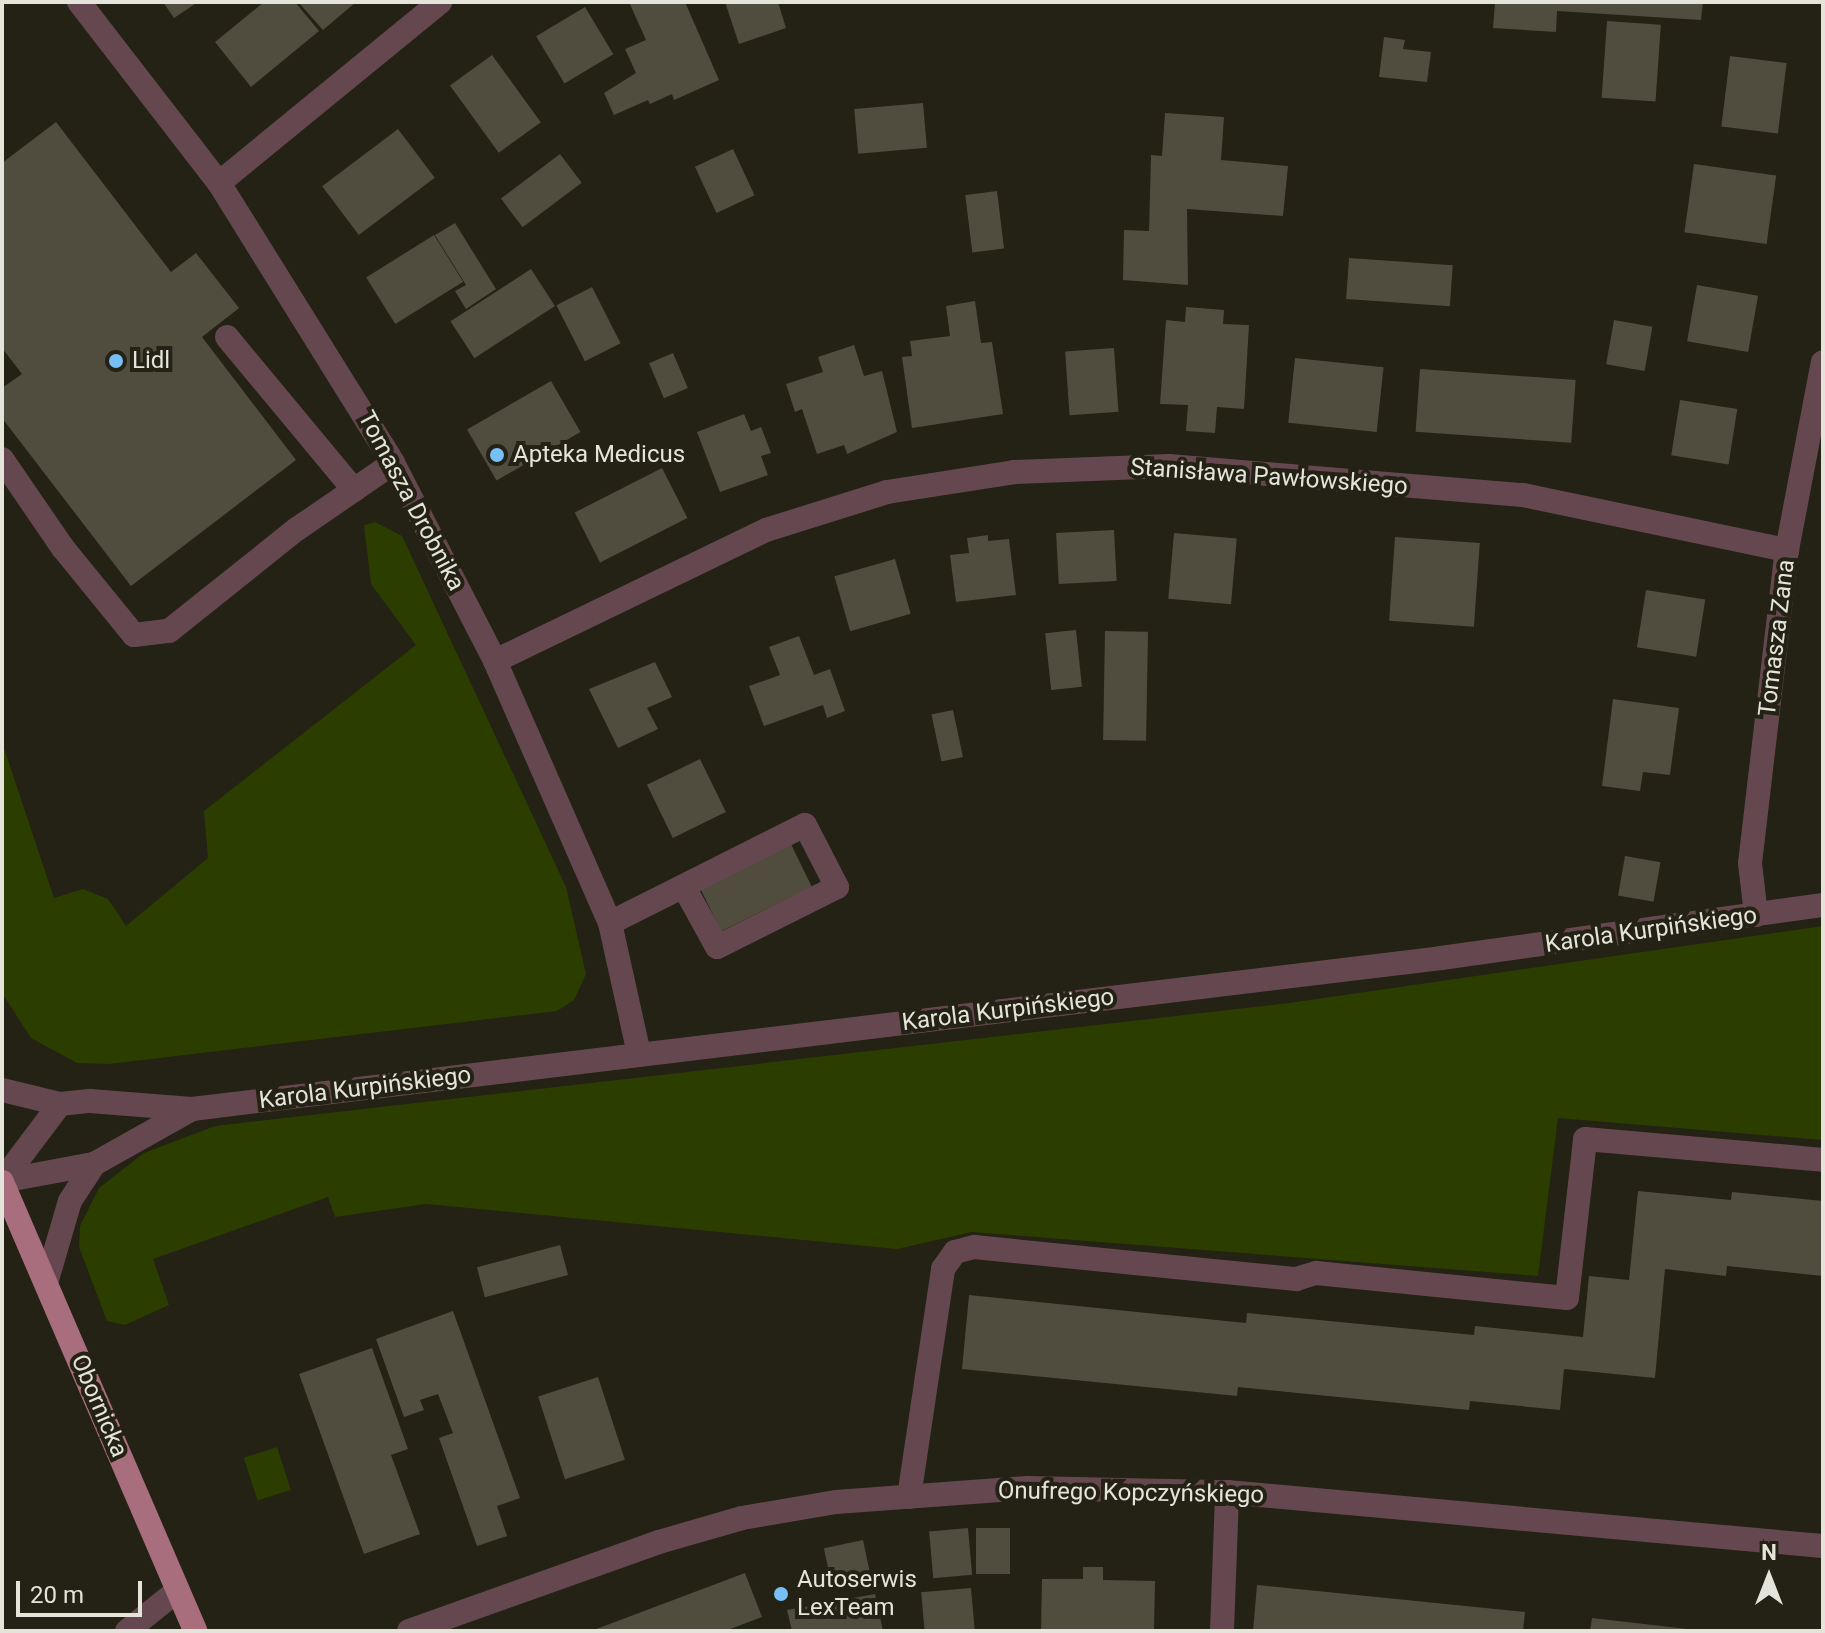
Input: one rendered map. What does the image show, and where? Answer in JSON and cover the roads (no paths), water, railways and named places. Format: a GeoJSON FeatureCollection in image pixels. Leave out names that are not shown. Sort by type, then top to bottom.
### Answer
{"type":"FeatureCollection","features":[{"type":"Feature","properties":{"kind":"main road","name":"Obornicka"},"geometry":{"type":"LineString","coordinates":[[2,1182],[195,1631]]}},
{"type":"Feature","properties":{"kind":"street","name":"Tomasza Drobnika"},"geometry":{"type":"LineString","coordinates":[[79,2],[219,183],[393,463],[495,661],[610,923],[639,1054]]}},
{"type":"Feature","properties":{"kind":"street"},"geometry":{"type":"LineString","coordinates":[[219,183],[440,2]]}},
{"type":"Feature","properties":{"kind":"street"},"geometry":{"type":"LineString","coordinates":[[227,337],[354,490]]}},
{"type":"Feature","properties":{"kind":"street","name":"Tomasza Zana"},"geometry":{"type":"LineString","coordinates":[[1756,915],[1750,863],[1787,550],[1823,362]]}},
{"type":"Feature","properties":{"kind":"street"},"geometry":{"type":"LineString","coordinates":[[2,459],[63,548],[134,635],[169,631],[393,463]]}},
{"type":"Feature","properties":{"kind":"street","name":"Stanisława Pawłowskiego"},"geometry":{"type":"LineString","coordinates":[[495,661],[766,530],[887,492],[1014,472],[1169,466],[1523,495],[1787,550]]}},
{"type":"Feature","properties":{"kind":"street"},"geometry":{"type":"LineString","coordinates":[[610,923],[805,825],[837,887],[717,947],[684,887]]}},
{"type":"Feature","properties":{"kind":"street","name":"Karola Kurpińskiego"},"geometry":{"type":"LineString","coordinates":[[2,1090],[60,1104],[90,1101],[192,1109],[1823,905]]}},
{"type":"Feature","properties":{"kind":"street","name":"Karola Kurpińskiego"},"geometry":{"type":"LineString","coordinates":[[60,1104],[2,1181],[94,1164],[192,1109]]}},
{"type":"Feature","properties":{"kind":"street"},"geometry":{"type":"LineString","coordinates":[[909,1497],[943,1269],[955,1252],[974,1247],[1296,1279],[1316,1273],[1567,1298],[1585,1139],[1823,1160]]}},
{"type":"Feature","properties":{"kind":"street","name":"Karola Kurpińskiego"},"geometry":{"type":"LineString","coordinates":[[46,1283],[70,1201],[94,1164]]}},
{"type":"Feature","properties":{"kind":"street","name":"Onufrego Kopczyńskiego"},"geometry":{"type":"LineString","coordinates":[[409,1631],[659,1542],[742,1518],[909,1497],[1028,1488],[1227,1492],[1823,1546]]}},
{"type":"Feature","properties":{"kind":"street"},"geometry":{"type":"LineString","coordinates":[[1222,1631],[1227,1492]]}},
{"type":"Feature","properties":{"kind":"street"},"geometry":{"type":"LineString","coordinates":[[127,1631],[178,1590]]}},
{"type":"Feature","properties":{"kind":"place","name":"Lidl"},"geometry":{"type":"Point","coordinates":[116,361]}},
{"type":"Feature","properties":{"kind":"place","name":"Apteka Medicus"},"geometry":{"type":"Point","coordinates":[497,455]}},
{"type":"Feature","properties":{"kind":"place","name":"Autoserwis LexTeam"},"geometry":{"type":"Point","coordinates":[781,1594]}}]}
